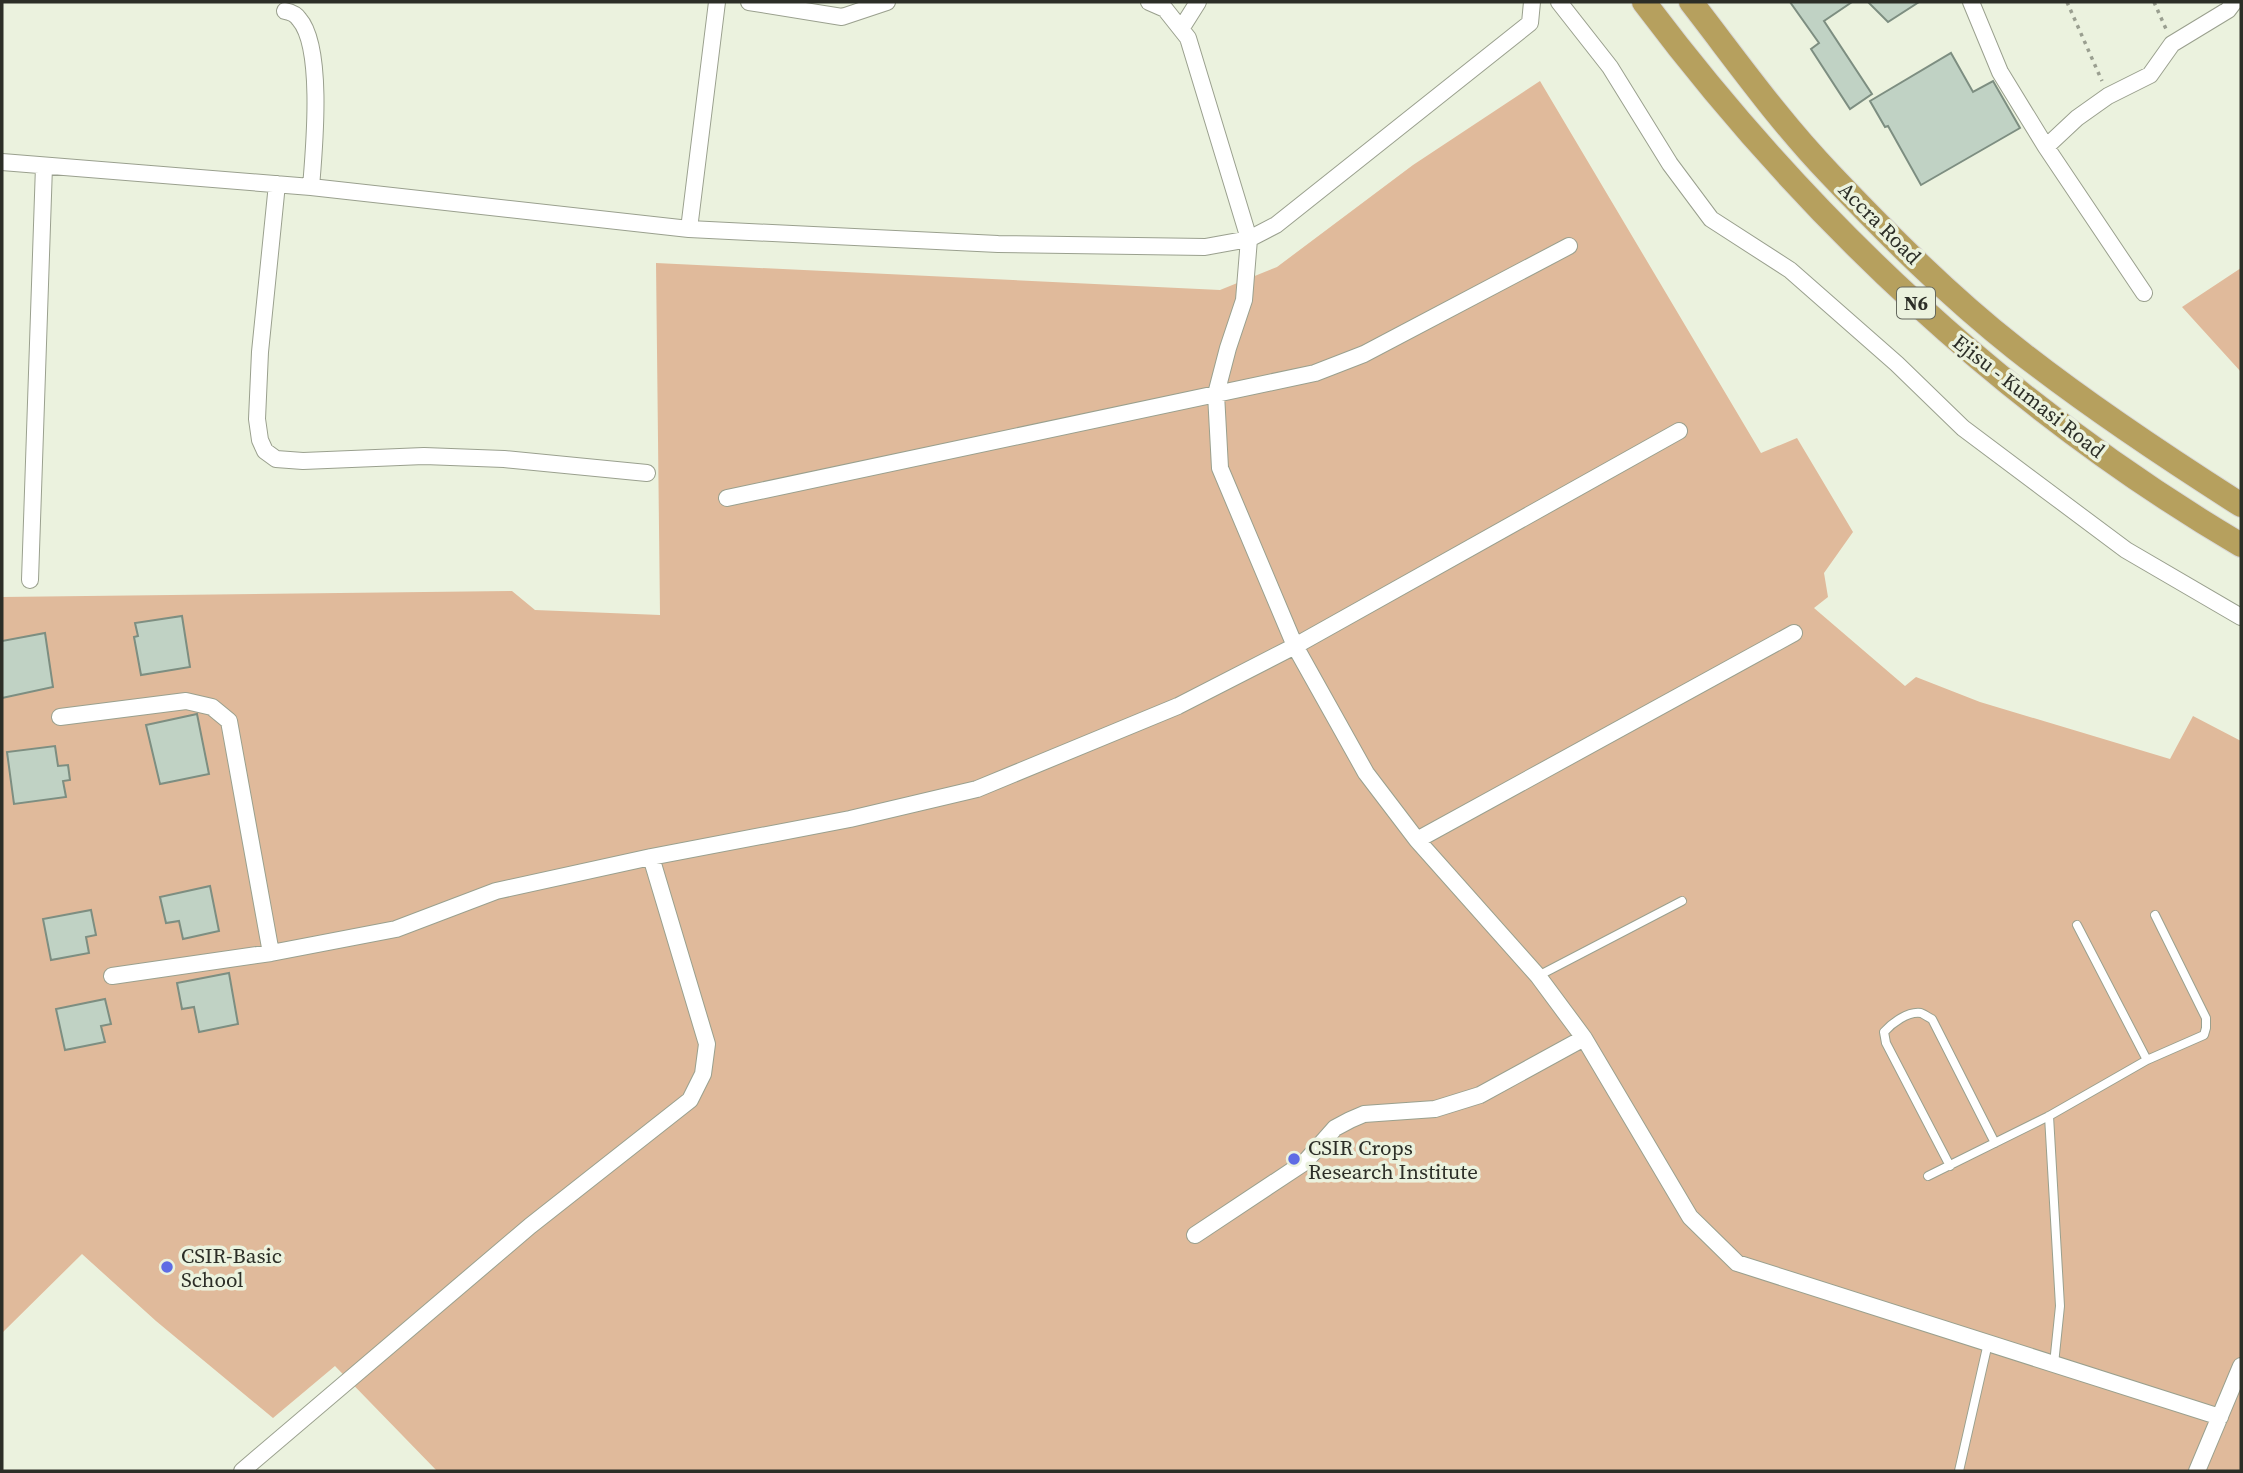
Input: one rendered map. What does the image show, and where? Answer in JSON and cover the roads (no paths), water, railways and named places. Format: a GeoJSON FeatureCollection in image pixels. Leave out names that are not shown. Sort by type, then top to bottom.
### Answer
{"type":"FeatureCollection","features":[{"type":"Feature","properties":{"kind":"highway","name":"Ejisu - Kumasi Road"},"geometry":{"type":"LineString","coordinates":[[1644,2],[1686,58],[1752,137],[1818,210],[1899,288],[1988,368],[2084,442],[2241,545]]}},
{"type":"Feature","properties":{"kind":"highway","name":"Accra Road"},"geometry":{"type":"LineString","coordinates":[[1690,2],[1770,105],[1829,173],[1961,302],[2015,348],[2098,410],[2241,505]]}},
{"type":"Feature","properties":{"kind":"street"},"geometry":{"type":"LineString","coordinates":[[689,229],[717,2]]}},
{"type":"Feature","properties":{"kind":"street"},"geometry":{"type":"LineString","coordinates":[[749,2],[842,17],[887,2]]}},
{"type":"Feature","properties":{"kind":"street"},"geometry":{"type":"LineString","coordinates":[[1149,2],[1164,9],[1188,38],[1249,239],[1244,300],[1216,394],[1220,468],[1295,646],[1366,773],[1418,840],[1538,975],[1584,1038],[1690,1217],[1737,1263],[2220,1417]]}},
{"type":"Feature","properties":{"kind":"street"},"geometry":{"type":"LineString","coordinates":[[1181,29],[1198,2]]}},
{"type":"Feature","properties":{"kind":"street"},"geometry":{"type":"LineString","coordinates":[[2,162],[311,187],[689,229],[998,244],[1205,247],[1249,239],[1276,225],[1530,23],[1532,2]]}},
{"type":"Feature","properties":{"kind":"street"},"geometry":{"type":"LineString","coordinates":[[1559,2],[1610,67],[1670,164],[1711,219],[1790,270],[1897,364],[1963,428],[2126,550],[2241,617]]}},
{"type":"Feature","properties":{"kind":"street"},"geometry":{"type":"LineString","coordinates":[[1971,2],[2000,72],[2046,147],[2144,293]]}},
{"type":"Feature","properties":{"kind":"street"},"geometry":{"type":"LineString","coordinates":[[2046,147],[2077,118],[2108,96],[2150,75],[2172,44],[2228,10],[2234,2]]}},
{"type":"Feature","properties":{"kind":"street"},"geometry":{"type":"LineString","coordinates":[[285,11],[299,18],[314,60],[316,141],[311,187]]}},
{"type":"Feature","properties":{"kind":"street"},"geometry":{"type":"LineString","coordinates":[[30,580],[44,166]]}},
{"type":"Feature","properties":{"kind":"street"},"geometry":{"type":"LineString","coordinates":[[277,184],[257,419],[260,440],[265,451],[276,459],[303,461],[424,456],[504,459],[647,473]]}},
{"type":"Feature","properties":{"kind":"street"},"geometry":{"type":"LineString","coordinates":[[727,498],[1315,373],[1364,354],[1569,246]]}},
{"type":"Feature","properties":{"kind":"street"},"geometry":{"type":"LineString","coordinates":[[112,976],[271,953],[396,929],[496,891],[651,857],[850,819],[977,789],[1178,706],[1295,646],[1679,431]]}},
{"type":"Feature","properties":{"kind":"street"},"geometry":{"type":"LineString","coordinates":[[1418,840],[1794,633]]}},
{"type":"Feature","properties":{"kind":"street"},"geometry":{"type":"LineString","coordinates":[[60,717],[187,701],[212,707],[229,721],[271,953]]}},
{"type":"Feature","properties":{"kind":"street"},"geometry":{"type":"LineString","coordinates":[[242,1471],[530,1226],[690,1100],[703,1074],[707,1044],[651,857]]}},
{"type":"Feature","properties":{"kind":"street"},"geometry":{"type":"LineString","coordinates":[[1195,1234],[1305,1163],[1335,1128],[1350,1119],[1364,1114],[1435,1109],[1480,1095],[1584,1038]]}},
{"type":"Feature","properties":{"kind":"street"},"geometry":{"type":"LineString","coordinates":[[2197,1471],[2241,1366]]}},
{"type":"Feature","properties":{"kind":"lane"},"geometry":{"type":"LineString","coordinates":[[1538,975],[1682,901]]}},
{"type":"Feature","properties":{"kind":"lane"},"geometry":{"type":"LineString","coordinates":[[1928,1176],[2049,1116],[2147,1060],[2204,1035],[2206,1018],[2155,915]]}},
{"type":"Feature","properties":{"kind":"lane"},"geometry":{"type":"LineString","coordinates":[[2077,925],[2147,1060]]}},
{"type":"Feature","properties":{"kind":"lane"},"geometry":{"type":"LineString","coordinates":[[1950,1166],[1891,1054],[1884,1032],[1893,1023],[1921,1013],[1932,1019],[1995,1143]]}},
{"type":"Feature","properties":{"kind":"lane"},"geometry":{"type":"LineString","coordinates":[[2049,1116],[2060,1306],[2054,1364]]}},
{"type":"Feature","properties":{"kind":"lane"},"geometry":{"type":"LineString","coordinates":[[1959,1471],[1988,1343]]}},
{"type":"Feature","properties":{"kind":"place","name":"CSIR Crops Research Institute"},"geometry":{"type":"Point","coordinates":[1294,1159]}},
{"type":"Feature","properties":{"kind":"place","name":"CSIR-Basic School"},"geometry":{"type":"Point","coordinates":[167,1267]}}]}
